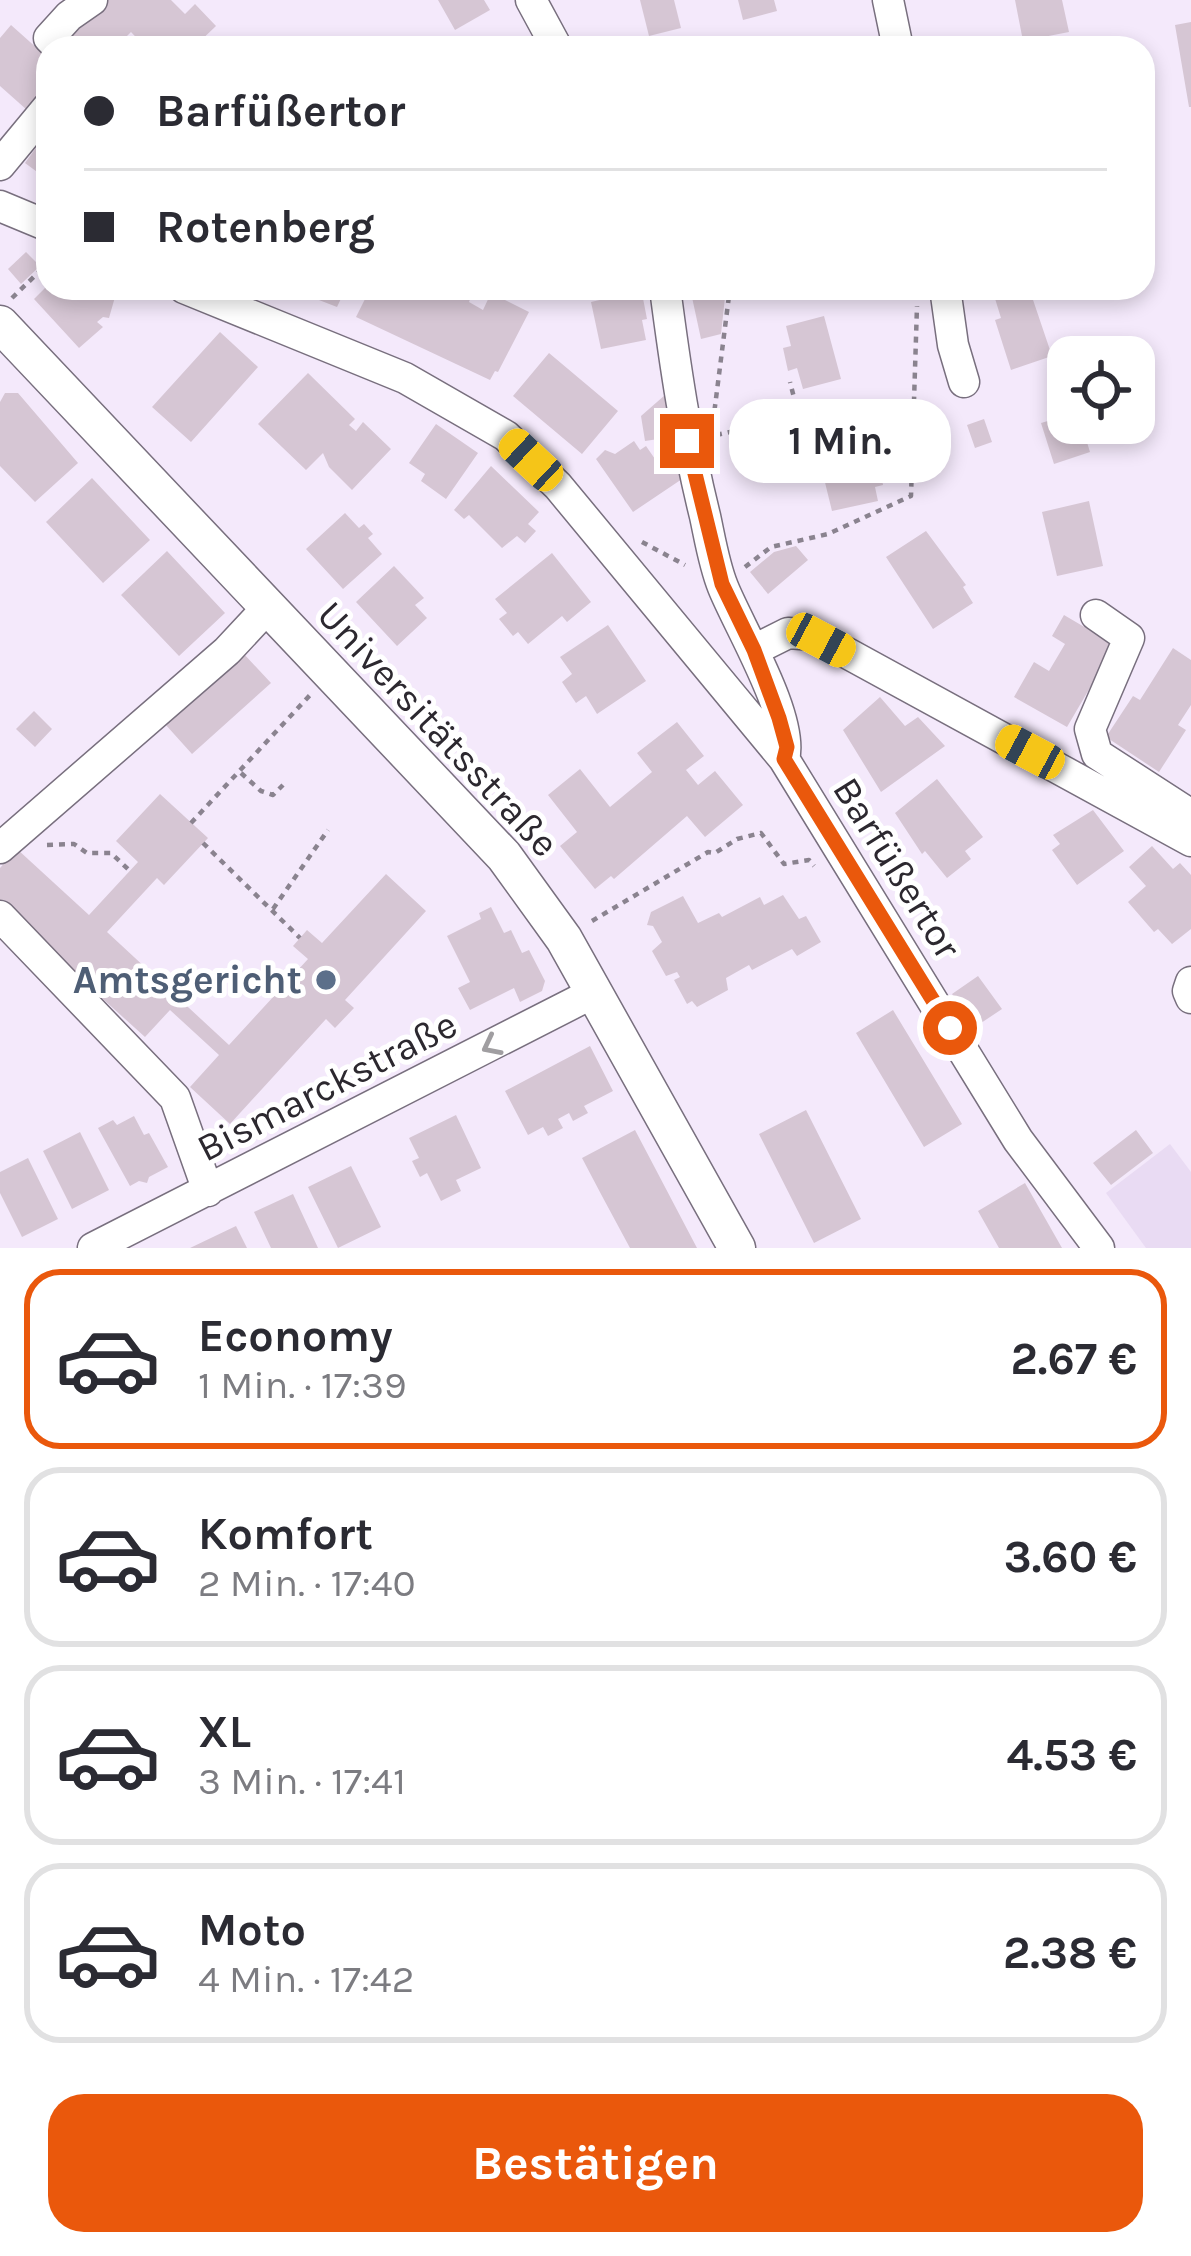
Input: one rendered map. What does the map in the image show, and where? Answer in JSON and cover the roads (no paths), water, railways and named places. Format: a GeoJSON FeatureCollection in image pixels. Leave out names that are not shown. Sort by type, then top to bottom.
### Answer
{"type":"FeatureCollection","features":[{"type":"Feature","properties":{"kind":"main road","name":"Universitätsstraße"},"geometry":{"type":"LineString","coordinates":[[6,325],[504,856],[564,939],[737,1248]]}},
{"type":"Feature","properties":{"kind":"street"},"geometry":{"type":"LineString","coordinates":[[51,36],[92,0]]}},
{"type":"Feature","properties":{"kind":"street"},"geometry":{"type":"LineString","coordinates":[[531,0],[550,36]]}},
{"type":"Feature","properties":{"kind":"street"},"geometry":{"type":"LineString","coordinates":[[888,0],[896,36]]}},
{"type":"Feature","properties":{"kind":"street"},"geometry":{"type":"LineString","coordinates":[[0,165],[36,122]]}},
{"type":"Feature","properties":{"kind":"street"},"geometry":{"type":"LineString","coordinates":[[0,182],[36,140]]}},
{"type":"Feature","properties":{"kind":"street"},"geometry":{"type":"LineString","coordinates":[[0,206],[36,221]]}},
{"type":"Feature","properties":{"kind":"street","name":"Barfüßertor"},"geometry":{"type":"LineString","coordinates":[[213,300],[405,378],[506,436],[568,497],[784,759],[1018,1140],[1099,1248]]}},
{"type":"Feature","properties":{"kind":"street"},"geometry":{"type":"LineString","coordinates":[[667,300],[687,441],[722,584],[754,650],[783,730],[784,759]]}},
{"type":"Feature","properties":{"kind":"street"},"geometry":{"type":"LineString","coordinates":[[947,300],[964,382]]}},
{"type":"Feature","properties":{"kind":"street"},"geometry":{"type":"LineString","coordinates":[[0,848],[226,651],[268,607]]}},
{"type":"Feature","properties":{"kind":"street"},"geometry":{"type":"LineString","coordinates":[[1096,615],[1129,638],[1090,729],[1096,754],[1191,814]]}},
{"type":"Feature","properties":{"kind":"street"},"geometry":{"type":"LineString","coordinates":[[754,650],[788,633],[814,635],[1191,841]]}},
{"type":"Feature","properties":{"kind":"street"},"geometry":{"type":"LineString","coordinates":[[0,916],[176,1098],[208,1191]]}},
{"type":"Feature","properties":{"kind":"street"},"geometry":{"type":"LineString","coordinates":[[1191,982],[1191,998]]}},
{"type":"Feature","properties":{"kind":"street","name":"Bismarckstraße"},"geometry":{"type":"LineString","coordinates":[[93,1248],[595,992]]}},
{"type":"Feature","properties":{"kind":"place","name":"Amtsgericht"},"geometry":{"type":"Point","coordinates":[326,980]}}]}
